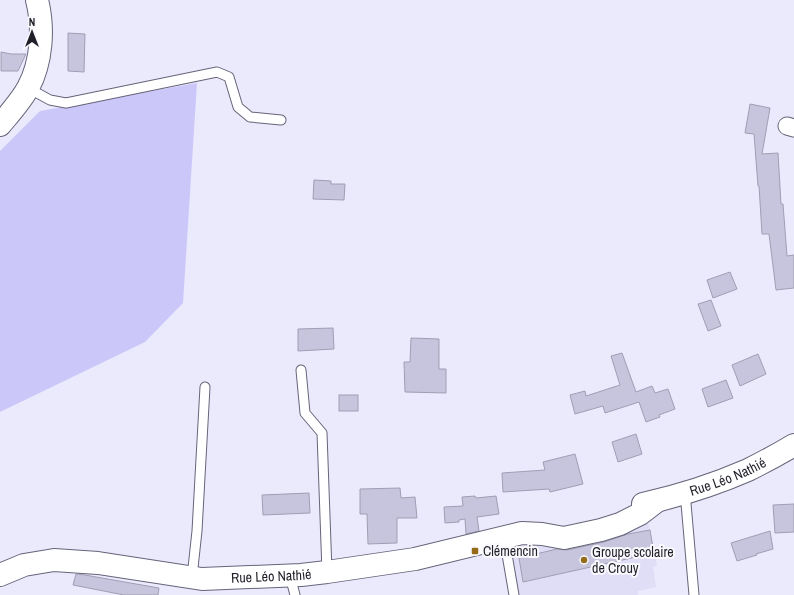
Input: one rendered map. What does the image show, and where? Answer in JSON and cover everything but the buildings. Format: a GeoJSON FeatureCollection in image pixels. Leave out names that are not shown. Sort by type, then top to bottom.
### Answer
{"type":"FeatureCollection","features":[{"type":"Feature","properties":{"kind":"main road"},"geometry":{"type":"LineString","coordinates":[[0,125],[28,88],[34,75],[40,42],[41,26],[37,0]]}},
{"type":"Feature","properties":{"kind":"main road","name":"Rue Léo Nathié"},"geometry":{"type":"LineString","coordinates":[[0,575],[24,565],[54,560],[98,563],[202,579],[292,585],[327,572],[414,559],[522,533],[542,534],[564,538],[601,530],[620,524],[640,514],[657,501],[714,483],[747,470],[794,445]]}},
{"type":"Feature","properties":{"kind":"lane"},"geometry":{"type":"LineString","coordinates":[[28,88],[50,100],[66,103],[217,72],[229,77],[238,107],[250,117],[281,120]]}},
{"type":"Feature","properties":{"kind":"lane"},"geometry":{"type":"LineString","coordinates":[[301,370],[305,413],[322,433],[327,572]]}},
{"type":"Feature","properties":{"kind":"lane"},"geometry":{"type":"LineString","coordinates":[[192,577],[197,531],[205,387]]}},
{"type":"Feature","properties":{"kind":"lane"},"geometry":{"type":"LineString","coordinates":[[685,492],[694,595]]}},
{"type":"Feature","properties":{"kind":"lane"},"geometry":{"type":"LineString","coordinates":[[504,537],[514,595]]}},
{"type":"Feature","properties":{"kind":"shaded area"},"geometry":{"type":"Polygon","coordinates":[[[197,83],[183,303],[145,342],[0,412],[0,151],[40,111],[197,83]]]}},
{"type":"Feature","properties":{"kind":"shaded area","name":"Groupe scolaire de Crouy"},"geometry":{"type":"Polygon","coordinates":[[[646,515],[657,566],[653,567],[656,587],[638,591],[638,595],[519,595],[511,549],[529,545],[549,547],[623,530],[646,515]]]}},
{"type":"Feature","properties":{"kind":"place","name":"Clémencin"},"geometry":{"type":"Point","coordinates":[475,551]}},
{"type":"Feature","properties":{"kind":"place","name":"Groupe scolaire de Crouy"},"geometry":{"type":"Point","coordinates":[584,560]}}]}
